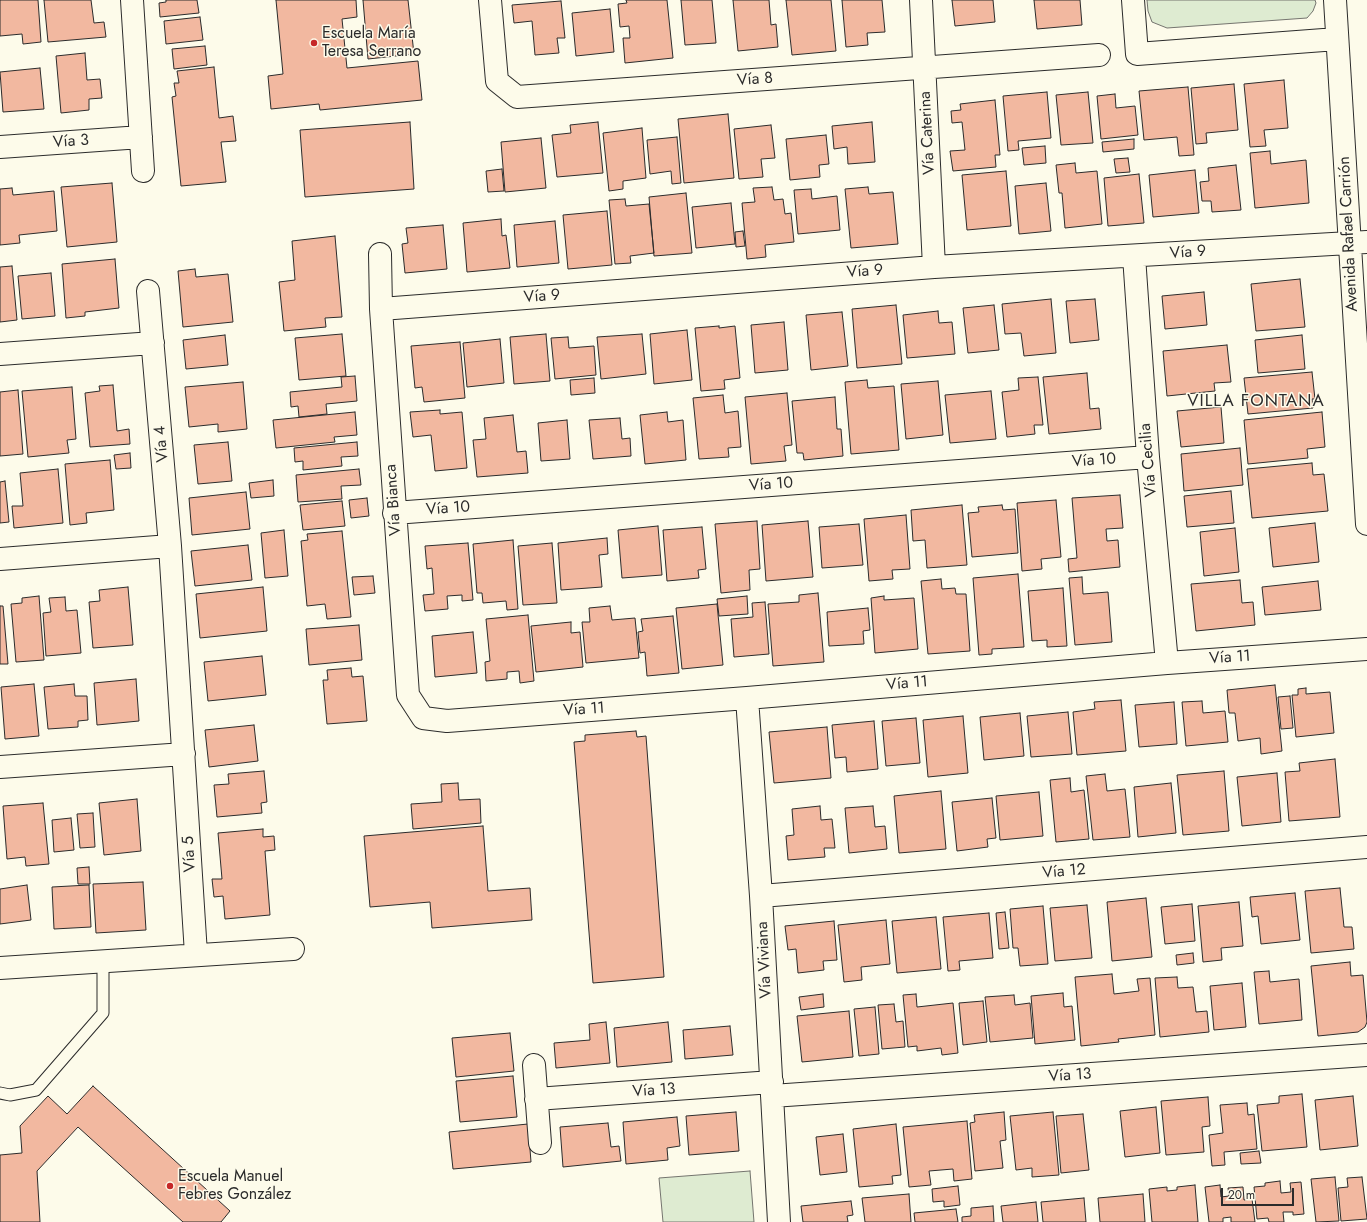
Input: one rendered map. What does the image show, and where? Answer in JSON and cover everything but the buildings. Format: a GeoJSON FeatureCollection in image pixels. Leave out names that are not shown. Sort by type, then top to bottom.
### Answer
{"type":"FeatureCollection","features":[{"type":"Feature","properties":{"kind":"street"},"geometry":{"type":"LineString","coordinates":[[132,0],[143,171]]}},
{"type":"Feature","properties":{"kind":"street","name":"Vía 8"},"geometry":{"type":"LineString","coordinates":[[490,0],[497,81],[517,97],[1099,55]]}},
{"type":"Feature","properties":{"kind":"street","name":"Vía Caterina"},"geometry":{"type":"LineString","coordinates":[[921,0],[934,267]]}},
{"type":"Feature","properties":{"kind":"street"},"geometry":{"type":"LineString","coordinates":[[1133,0],[1137,54],[1337,39]]}},
{"type":"Feature","properties":{"kind":"street","name":"Avenida Rafael Carrión"},"geometry":{"type":"LineString","coordinates":[[1335,0],[1337,39],[1358,242],[1367,524]]}},
{"type":"Feature","properties":{"kind":"street","name":"Vía 3"},"geometry":{"type":"LineString","coordinates":[[0,147],[141,137]]}},
{"type":"Feature","properties":{"kind":"street","name":"Vía 9"},"geometry":{"type":"LineString","coordinates":[[381,309],[934,267],[1358,242]]}},
{"type":"Feature","properties":{"kind":"street","name":"Vía Bianca"},"geometry":{"type":"LineString","coordinates":[[380,254],[381,309],[394,513],[408,695],[423,718],[447,721]]}},
{"type":"Feature","properties":{"kind":"street","name":"Vía Cecilia"},"geometry":{"type":"LineString","coordinates":[[1134,256],[1148,457],[1167,663]]}},
{"type":"Feature","properties":{"kind":"street","name":"Vía 4"},"geometry":{"type":"LineString","coordinates":[[148,292],[170,546],[176,650]]}},
{"type":"Feature","properties":{"kind":"street"},"geometry":{"type":"LineString","coordinates":[[0,354],[153,343]]}},
{"type":"Feature","properties":{"kind":"street","name":"Vía 10"},"geometry":{"type":"LineString","coordinates":[[394,513],[1148,457]]}},
{"type":"Feature","properties":{"kind":"street"},"geometry":{"type":"LineString","coordinates":[[0,559],[170,546]]}},
{"type":"Feature","properties":{"kind":"street","name":"Vía 11"},"geometry":{"type":"LineString","coordinates":[[447,721],[1167,663],[1367,649]]}},
{"type":"Feature","properties":{"kind":"street","name":"Vía 5"},"geometry":{"type":"LineString","coordinates":[[176,650],[196,954]]}},
{"type":"Feature","properties":{"kind":"street","name":"Vía Viviana"},"geometry":{"type":"LineString","coordinates":[[747,698],[762,896],[779,1222]]}},
{"type":"Feature","properties":{"kind":"street"},"geometry":{"type":"LineString","coordinates":[[0,767],[184,754]]}},
{"type":"Feature","properties":{"kind":"street","name":"Vía 12"},"geometry":{"type":"LineString","coordinates":[[762,896],[1367,847]]}},
{"type":"Feature","properties":{"kind":"street"},"geometry":{"type":"LineString","coordinates":[[0,968],[293,948]]}},
{"type":"Feature","properties":{"kind":"street","name":"Vía 13"},"geometry":{"type":"LineString","coordinates":[[536,1099],[772,1089],[1367,1055]]}},
{"type":"Feature","properties":{"kind":"street"},"geometry":{"type":"LineString","coordinates":[[534,1065],[540,1143]]}},
{"type":"Feature","properties":{"kind":"lane"},"geometry":{"type":"LineString","coordinates":[[0,1093],[10,1095],[36,1090],[103,1013],[103,961]]}},
{"type":"Feature","properties":{"kind":"green space"},"geometry":{"type":"Polygon","coordinates":[[[1147,0],[1315,0],[1316,3],[1313,11],[1307,18],[1167,28],[1152,22],[1148,11],[1147,0]]]}},
{"type":"Feature","properties":{"kind":"green space"},"geometry":{"type":"Polygon","coordinates":[[[750,1171],[754,1222],[663,1222],[659,1178],[750,1171]]]}},
{"type":"Feature","properties":{"kind":"place","name":"Escuela María Teresa Serrano"},"geometry":{"type":"Point","coordinates":[314,43]}},
{"type":"Feature","properties":{"kind":"place","name":"Escuela Manuel Febres González"},"geometry":{"type":"Point","coordinates":[170,1186]}},
{"type":"Feature","properties":{"kind":"district","name":"VILLA FONTANA"},"geometry":{"type":"Point","coordinates":[1256,402]}}]}
